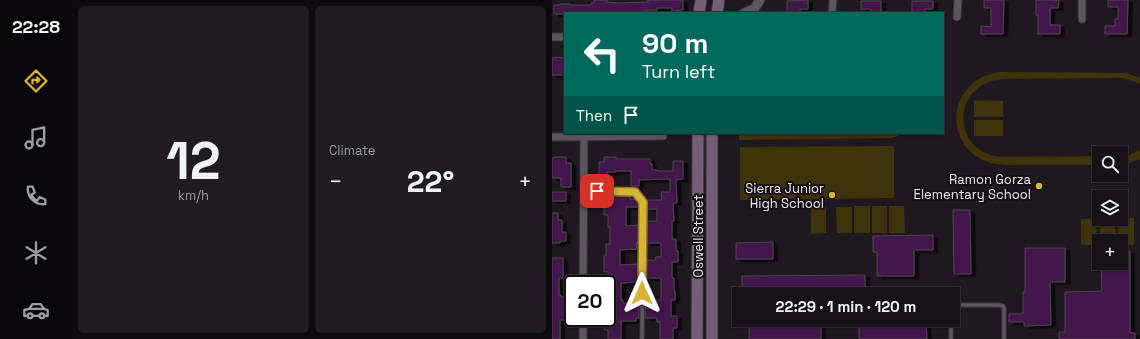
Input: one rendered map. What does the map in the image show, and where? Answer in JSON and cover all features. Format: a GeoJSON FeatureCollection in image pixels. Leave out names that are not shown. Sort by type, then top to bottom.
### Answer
{"type":"FeatureCollection","features":[{"type":"Feature","properties":{"kind":"main road"},"geometry":{"type":"LineString","coordinates":[[699,12],[702,0]]}},
{"type":"Feature","properties":{"kind":"main road"},"geometry":{"type":"LineString","coordinates":[[717,12],[719,0]]}},
{"type":"Feature","properties":{"kind":"main road","name":"Oswell Street"},"geometry":{"type":"LineString","coordinates":[[697,339],[698,134]]}},
{"type":"Feature","properties":{"kind":"main road","name":"Oswell Street"},"geometry":{"type":"LineString","coordinates":[[712,134],[712,339]]}},
{"type":"Feature","properties":{"kind":"street"},"geometry":{"type":"LineString","coordinates":[[746,12],[754,9],[760,0]]}},
{"type":"Feature","properties":{"kind":"street"},"geometry":{"type":"LineString","coordinates":[[832,0],[832,12]]}},
{"type":"Feature","properties":{"kind":"street"},"geometry":{"type":"LineString","coordinates":[[957,17],[958,0]]}},
{"type":"Feature","properties":{"kind":"street"},"geometry":{"type":"LineString","coordinates":[[1082,0],[1082,19]]}},
{"type":"Feature","properties":{"kind":"street"},"geometry":{"type":"LineString","coordinates":[[552,37],[564,37]]}},
{"type":"Feature","properties":{"kind":"street"},"geometry":{"type":"LineString","coordinates":[[552,137],[663,136]]}},
{"type":"Feature","properties":{"kind":"street"},"geometry":{"type":"LineString","coordinates":[[583,275],[584,137]]}},
{"type":"Feature","properties":{"kind":"street"},"geometry":{"type":"LineString","coordinates":[[583,327],[583,339]]}},
{"type":"Feature","properties":{"kind":"lane"},"geometry":{"type":"LineString","coordinates":[[584,191],[635,192],[643,202],[642,339]]}},
{"type":"Feature","properties":{"kind":"lane"},"geometry":{"type":"LineString","coordinates":[[960,305],[1003,306],[1004,339]]}},
{"type":"Feature","properties":{"kind":"lane"},"geometry":{"type":"LineString","coordinates":[[951,327],[951,339]]}},
{"type":"Feature","properties":{"kind":"shaded area"},"geometry":{"type":"Polygon","coordinates":[[[1000,72],[1127,73],[1140,78],[1140,84],[1120,78],[1002,79],[985,84],[973,93],[966,105],[963,119],[966,132],[973,144],[985,153],[1002,157],[1092,156],[1092,165],[1001,165],[983,160],[973,154],[960,137],[956,116],[958,105],[970,86],[984,76],[1000,72]]]}},
{"type":"Feature","properties":{"kind":"shaded area"},"geometry":{"type":"Polygon","coordinates":[[[974,100],[1003,101],[1003,117],[974,117],[974,100]]]}},
{"type":"Feature","properties":{"kind":"shaded area"},"geometry":{"type":"Polygon","coordinates":[[[974,120],[1003,120],[1003,136],[974,136],[974,120]]]}},
{"type":"Feature","properties":{"kind":"shaded area"},"geometry":{"type":"Polygon","coordinates":[[[739,134],[904,134],[891,138],[739,140],[739,134]]]}},
{"type":"Feature","properties":{"kind":"shaded area"},"geometry":{"type":"Polygon","coordinates":[[[894,146],[894,198],[740,200],[740,147],[894,146]]]}},
{"type":"Feature","properties":{"kind":"shaded area"},"geometry":{"type":"Polygon","coordinates":[[[1140,150],[1140,159],[1128,163],[1129,155],[1140,150]]]}},
{"type":"Feature","properties":{"kind":"shaded area"},"geometry":{"type":"Polygon","coordinates":[[[854,206],[870,206],[870,233],[854,233],[854,206]]]}},
{"type":"Feature","properties":{"kind":"shaded area"},"geometry":{"type":"Polygon","coordinates":[[[872,206],[887,206],[887,233],[872,233],[872,206]]]}},
{"type":"Feature","properties":{"kind":"shaded area"},"geometry":{"type":"Polygon","coordinates":[[[889,206],[904,206],[905,233],[889,233],[889,206]]]}},
{"type":"Feature","properties":{"kind":"shaded area"},"geometry":{"type":"Polygon","coordinates":[[[811,207],[826,207],[826,233],[811,234],[811,207]]]}},
{"type":"Feature","properties":{"kind":"shaded area"},"geometry":{"type":"Polygon","coordinates":[[[836,207],[852,207],[852,233],[837,233],[836,207]]]}},
{"type":"Feature","properties":{"kind":"shaded area"},"geometry":{"type":"Polygon","coordinates":[[[1092,218],[1092,226],[1096,226],[1097,234],[1092,234],[1092,245],[1081,245],[1081,219],[1092,218]]]}},
{"type":"Feature","properties":{"kind":"shaded area"},"geometry":{"type":"Polygon","coordinates":[[[1128,218],[1134,218],[1134,245],[1128,245],[1128,234],[1118,234],[1118,226],[1128,226],[1128,218]]]}},
{"type":"Feature","properties":{"kind":"shaded area"},"geometry":{"type":"Polygon","coordinates":[[[1100,226],[1115,226],[1116,234],[1100,234],[1100,226]]]}},
{"type":"Feature","properties":{"kind":"building"},"geometry":{"type":"Polygon","coordinates":[[[594,0],[607,0],[607,2],[620,3],[648,2],[648,0],[683,0],[683,10],[672,11],[672,8],[657,8],[657,10],[645,10],[645,12],[564,12],[564,14],[554,14],[554,5],[591,5],[591,3],[594,3],[594,0]]]}},
{"type":"Feature","properties":{"kind":"building"},"geometry":{"type":"Polygon","coordinates":[[[808,0],[808,9],[800,9],[800,12],[787,12],[787,1],[808,0]]]}},
{"type":"Feature","properties":{"kind":"building"},"geometry":{"type":"Polygon","coordinates":[[[984,0],[1004,0],[1003,34],[981,34],[981,26],[991,27],[991,8],[984,8],[984,0]]]}},
{"type":"Feature","properties":{"kind":"building"},"geometry":{"type":"Polygon","coordinates":[[[1036,0],[1059,0],[1058,8],[1050,8],[1050,25],[1060,25],[1060,34],[1038,34],[1036,0]]]}},
{"type":"Feature","properties":{"kind":"building"},"geometry":{"type":"Polygon","coordinates":[[[1108,0],[1128,0],[1127,34],[1105,34],[1105,26],[1115,26],[1115,19],[1118,19],[1118,7],[1108,7],[1108,0]]]}},
{"type":"Feature","properties":{"kind":"building"},"geometry":{"type":"Polygon","coordinates":[[[861,1],[881,1],[881,12],[871,12],[871,9],[861,9],[861,1]]]}},
{"type":"Feature","properties":{"kind":"building"},"geometry":{"type":"Polygon","coordinates":[[[912,1],[933,1],[933,9],[925,9],[925,12],[912,12],[912,1]]]}},
{"type":"Feature","properties":{"kind":"building"},"geometry":{"type":"Polygon","coordinates":[[[564,57],[564,75],[552,75],[552,58],[564,57]]]}},
{"type":"Feature","properties":{"kind":"building"},"geometry":{"type":"Polygon","coordinates":[[[566,157],[566,163],[571,163],[571,187],[561,187],[561,178],[552,178],[552,158],[566,157]]]}},
{"type":"Feature","properties":{"kind":"building"},"geometry":{"type":"Polygon","coordinates":[[[604,157],[616,157],[616,159],[650,159],[652,170],[657,171],[673,171],[673,161],[683,161],[683,179],[676,180],[677,203],[673,203],[674,221],[672,221],[672,239],[676,239],[678,262],[672,262],[672,278],[674,278],[675,300],[671,300],[671,316],[677,316],[677,328],[673,328],[673,339],[660,339],[660,322],[657,322],[657,318],[645,318],[646,300],[661,300],[661,278],[646,278],[647,260],[656,260],[655,257],[661,257],[661,243],[646,243],[647,221],[657,221],[657,209],[647,209],[646,200],[662,200],[661,192],[670,192],[670,179],[639,180],[639,186],[631,186],[631,171],[607,172],[607,187],[599,187],[599,162],[604,162],[604,157]]]}},
{"type":"Feature","properties":{"kind":"building"},"geometry":{"type":"Polygon","coordinates":[[[552,192],[566,192],[566,201],[552,201],[552,192]]]}},
{"type":"Feature","properties":{"kind":"building"},"geometry":{"type":"Polygon","coordinates":[[[610,196],[630,196],[630,199],[636,199],[640,203],[640,207],[626,207],[626,226],[640,225],[639,243],[636,243],[637,249],[620,250],[620,265],[639,264],[639,278],[637,278],[637,282],[621,283],[621,300],[623,300],[623,303],[639,303],[639,318],[636,318],[636,321],[621,321],[621,339],[608,339],[608,330],[604,330],[604,327],[616,327],[616,275],[608,275],[608,272],[604,272],[606,244],[610,244],[610,227],[608,227],[608,215],[604,215],[604,204],[610,204],[610,196]]]}},
{"type":"Feature","properties":{"kind":"building"},"geometry":{"type":"Polygon","coordinates":[[[953,210],[970,210],[971,274],[954,274],[953,210]]]}},
{"type":"Feature","properties":{"kind":"building"},"geometry":{"type":"Polygon","coordinates":[[[552,213],[558,213],[558,220],[562,220],[562,232],[566,232],[566,241],[552,243],[552,213]]]}},
{"type":"Feature","properties":{"kind":"building"},"geometry":{"type":"Polygon","coordinates":[[[933,235],[933,250],[914,250],[914,276],[877,276],[877,252],[873,252],[873,236],[933,235]]]}},
{"type":"Feature","properties":{"kind":"building"},"geometry":{"type":"Polygon","coordinates":[[[773,242],[773,259],[736,259],[736,243],[773,242]]]}},
{"type":"Feature","properties":{"kind":"building"},"geometry":{"type":"Polygon","coordinates":[[[1025,248],[1065,248],[1065,282],[1050,282],[1051,325],[1024,326],[1024,322],[1009,322],[1009,314],[1023,314],[1023,292],[1025,292],[1025,248]]]}},
{"type":"Feature","properties":{"kind":"building"},"geometry":{"type":"Polygon","coordinates":[[[1128,251],[1130,251],[1130,333],[1135,333],[1135,339],[1059,339],[1059,332],[1065,332],[1065,292],[1102,291],[1101,270],[1128,270],[1128,251]]]}},
{"type":"Feature","properties":{"kind":"building"},"geometry":{"type":"Polygon","coordinates":[[[552,258],[563,258],[563,278],[559,278],[559,295],[564,297],[564,320],[560,320],[560,339],[552,339],[552,258]]]}},
{"type":"Feature","properties":{"kind":"building"},"geometry":{"type":"Polygon","coordinates":[[[865,275],[865,287],[742,287],[742,276],[865,275]]]}},
{"type":"Feature","properties":{"kind":"building"},"geometry":{"type":"Polygon","coordinates":[[[749,327],[821,327],[821,339],[749,339],[749,327]]]}},
{"type":"Feature","properties":{"kind":"building"},"geometry":{"type":"Polygon","coordinates":[[[859,327],[926,327],[927,339],[859,339],[859,327]]]}},
{"type":"Feature","properties":{"kind":"place","name":"Ramon Gorza Elementary School"},"geometry":{"type":"Point","coordinates":[1039,186]}},
{"type":"Feature","properties":{"kind":"place","name":"Sierra Junior High School"},"geometry":{"type":"Point","coordinates":[832,195]}},
{"type":"Feature","properties":{"kind":"route"},"geometry":{"type":"LineString","coordinates":[[597,191],[635,192],[643,202],[642,293]]}}]}
